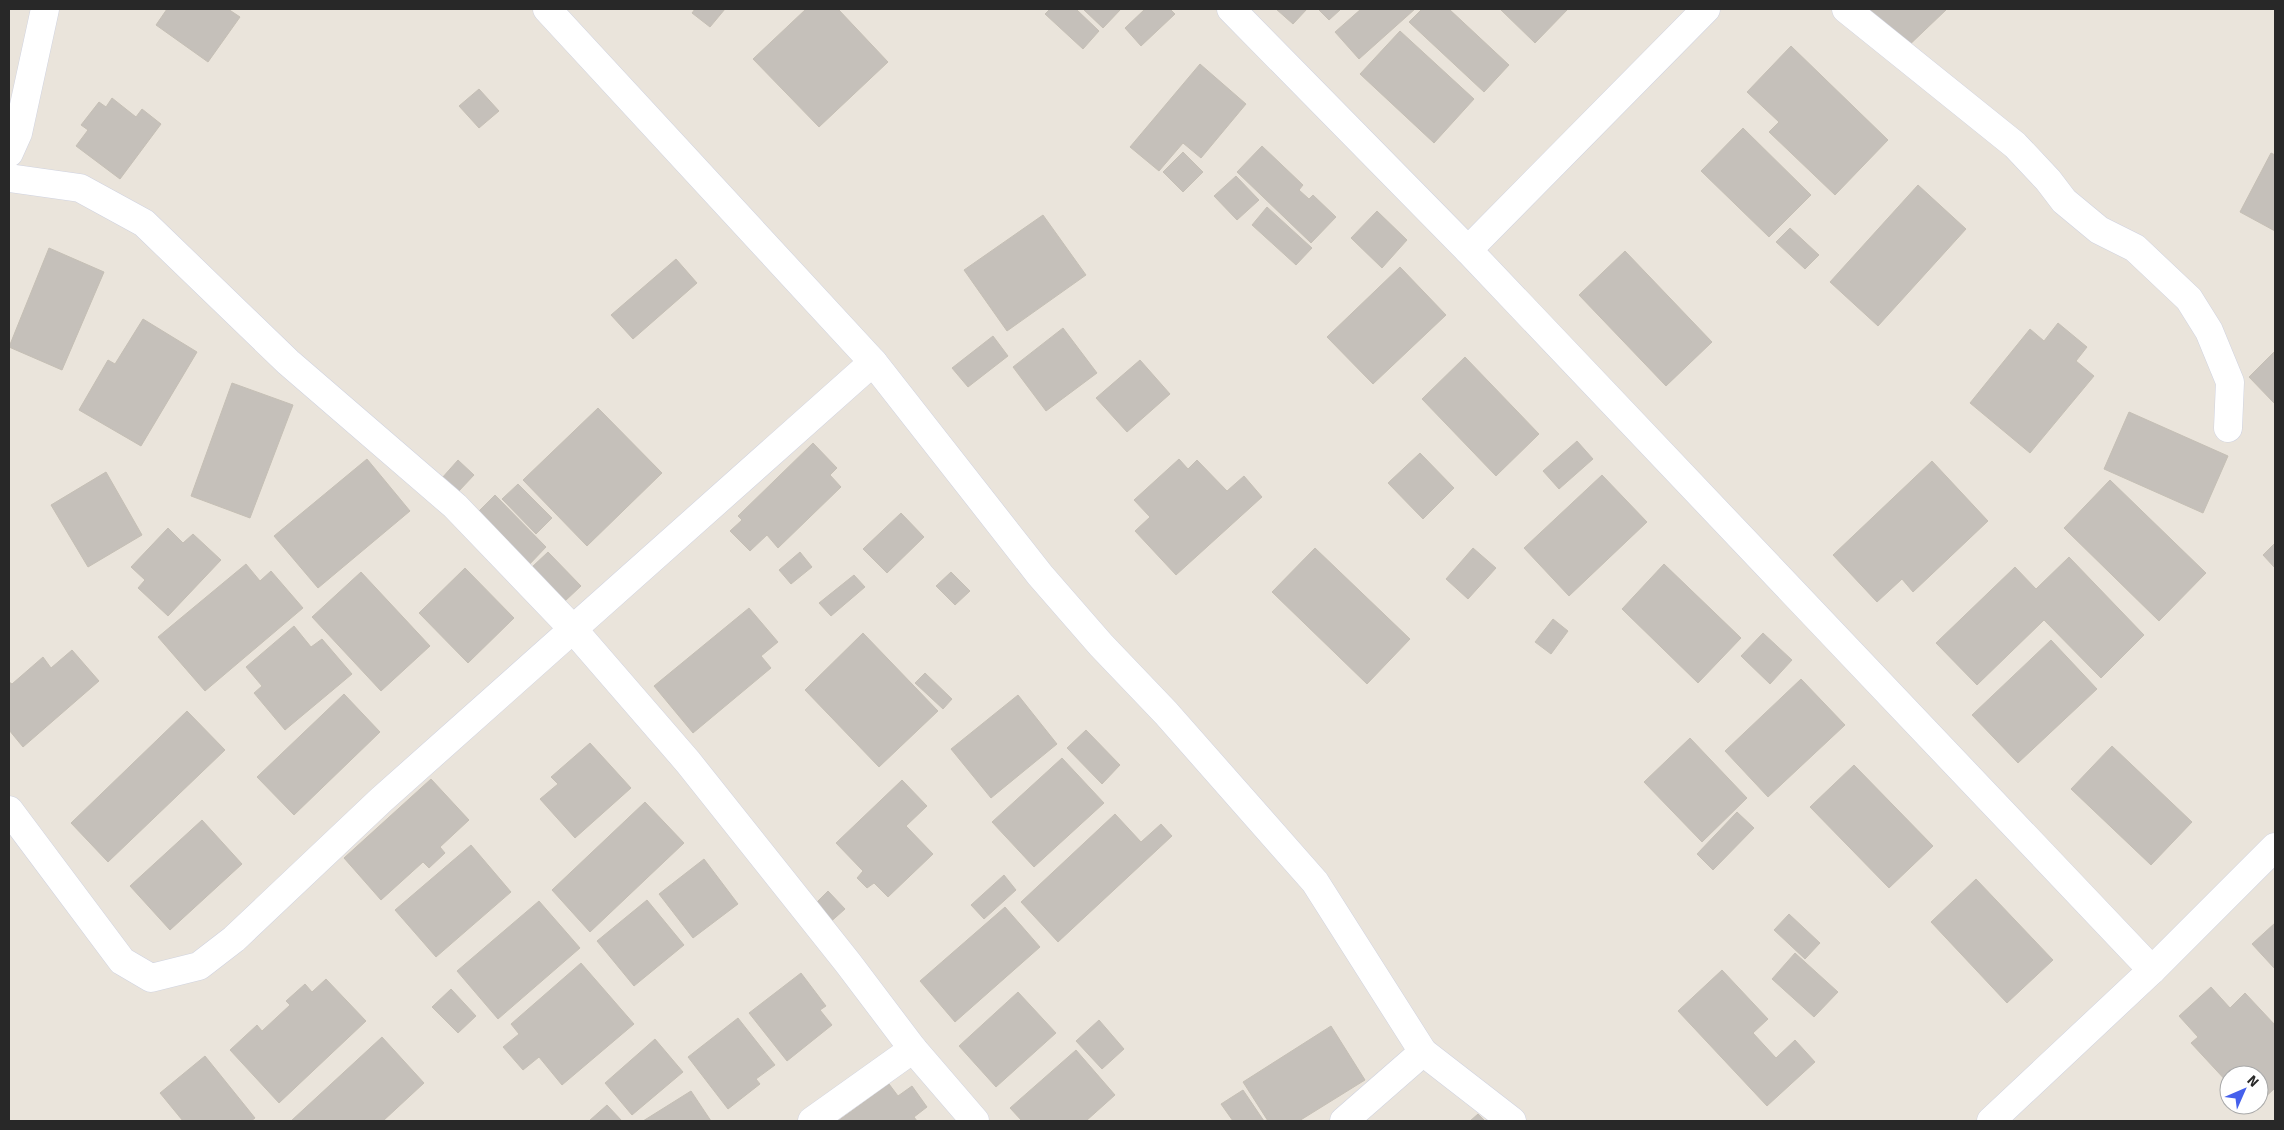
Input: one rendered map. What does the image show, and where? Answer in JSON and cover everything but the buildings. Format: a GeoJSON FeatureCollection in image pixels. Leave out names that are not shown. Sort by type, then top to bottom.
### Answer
{"type":"FeatureCollection","features":[{"type":"Feature","properties":{"kind":"street"},"geometry":{"type":"LineString","coordinates":[[9,153],[18,134],[45,9]]}},
{"type":"Feature","properties":{"kind":"street"},"geometry":{"type":"LineString","coordinates":[[546,9],[873,362],[1040,575],[1166,713],[1315,882],[1423,1052],[1512,1121]]}},
{"type":"Feature","properties":{"kind":"street"},"geometry":{"type":"LineString","coordinates":[[1231,9],[1468,250],[2152,970]]}},
{"type":"Feature","properties":{"kind":"street"},"geometry":{"type":"LineString","coordinates":[[1468,250],[1706,9]]}},
{"type":"Feature","properties":{"kind":"street"},"geometry":{"type":"LineString","coordinates":[[1846,9],[2015,146],[2048,180],[2064,201],[2099,230],[2135,248],[2189,299],[2209,330],[2230,382],[2228,428]]}},
{"type":"Feature","properties":{"kind":"street"},"geometry":{"type":"LineString","coordinates":[[9,178],[80,188],[144,223],[288,362],[455,506],[572,628],[688,762],[913,1048],[976,1121]]}},
{"type":"Feature","properties":{"kind":"street"},"geometry":{"type":"LineString","coordinates":[[9,810],[122,961],[151,978],[198,966],[234,939],[381,800],[873,362]]}},
{"type":"Feature","properties":{"kind":"street"},"geometry":{"type":"LineString","coordinates":[[1990,1121],[2152,970],[2275,847]]}},
{"type":"Feature","properties":{"kind":"street"},"geometry":{"type":"LineString","coordinates":[[812,1121],[913,1048]]}},
{"type":"Feature","properties":{"kind":"street"},"geometry":{"type":"LineString","coordinates":[[1344,1121],[1423,1052]]}}]}
